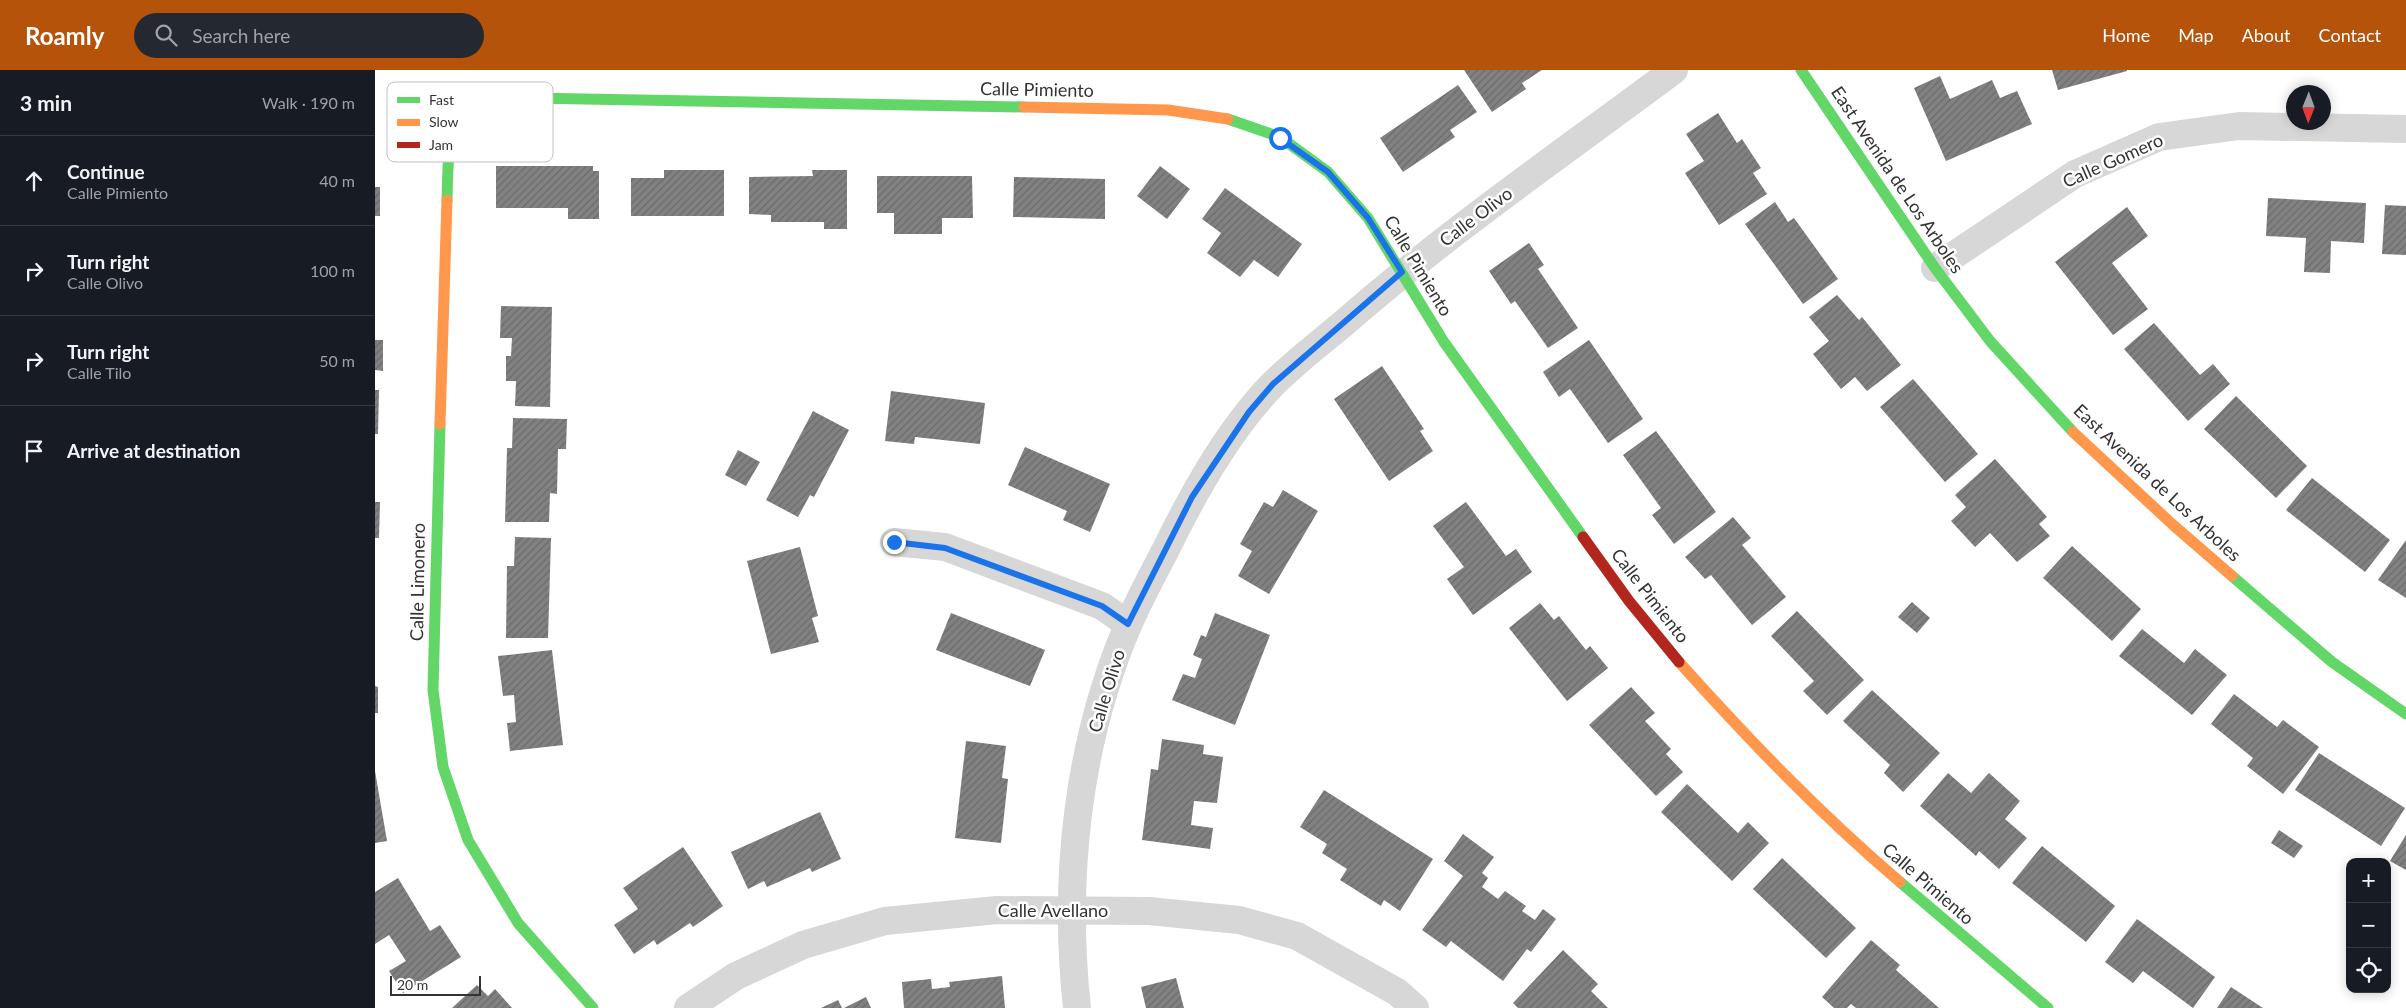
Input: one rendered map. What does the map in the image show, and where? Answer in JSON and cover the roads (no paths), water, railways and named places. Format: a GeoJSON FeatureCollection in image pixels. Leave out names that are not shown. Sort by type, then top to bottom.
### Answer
{"type":"FeatureCollection","features":[{"type":"Feature","properties":{"kind":"street","name":"Calle Olivo"},"geometry":{"type":"LineString","coordinates":[[1077,1008],[1072,911],[1077,818],[1086,761],[1105,689],[1128,624],[1192,497],[1249,412],[1273,384],[1402,272],[1674,70]]}},
{"type":"Feature","properties":{"kind":"street","name":"East Avenida de Los Arboles"},"geometry":{"type":"LineString","coordinates":[[1801,70],[1935,268],[1990,341],[2082,442],[2172,524],[2332,662],[2406,714]]}},
{"type":"Feature","properties":{"kind":"street","name":"Calle Pimiento"},"geometry":{"type":"LineString","coordinates":[[553,98],[1168,110],[1235,120],[1280,138],[1328,172],[1368,218],[1444,342],[1517,448],[1629,601],[1678,661],[1759,751],[1848,838],[2048,1008]]}},
{"type":"Feature","properties":{"kind":"street","name":"Calle Gomero"},"geometry":{"type":"LineString","coordinates":[[1935,268],[2075,174],[2159,137],[2239,126],[2406,128]]}},
{"type":"Feature","properties":{"kind":"street","name":"Calle Limonero"},"geometry":{"type":"LineString","coordinates":[[447,162],[433,690],[443,767],[468,840],[518,924],[593,1008]]}},
{"type":"Feature","properties":{"kind":"street"},"geometry":{"type":"LineString","coordinates":[[894,542],[945,548],[1102,606],[1128,624]]}},
{"type":"Feature","properties":{"kind":"street","name":"Calle Avellano"},"geometry":{"type":"LineString","coordinates":[[688,1008],[736,976],[803,945],[885,921],[997,910],[1149,911],[1239,920],[1297,936],[1397,992],[1415,1008]]}}]}
